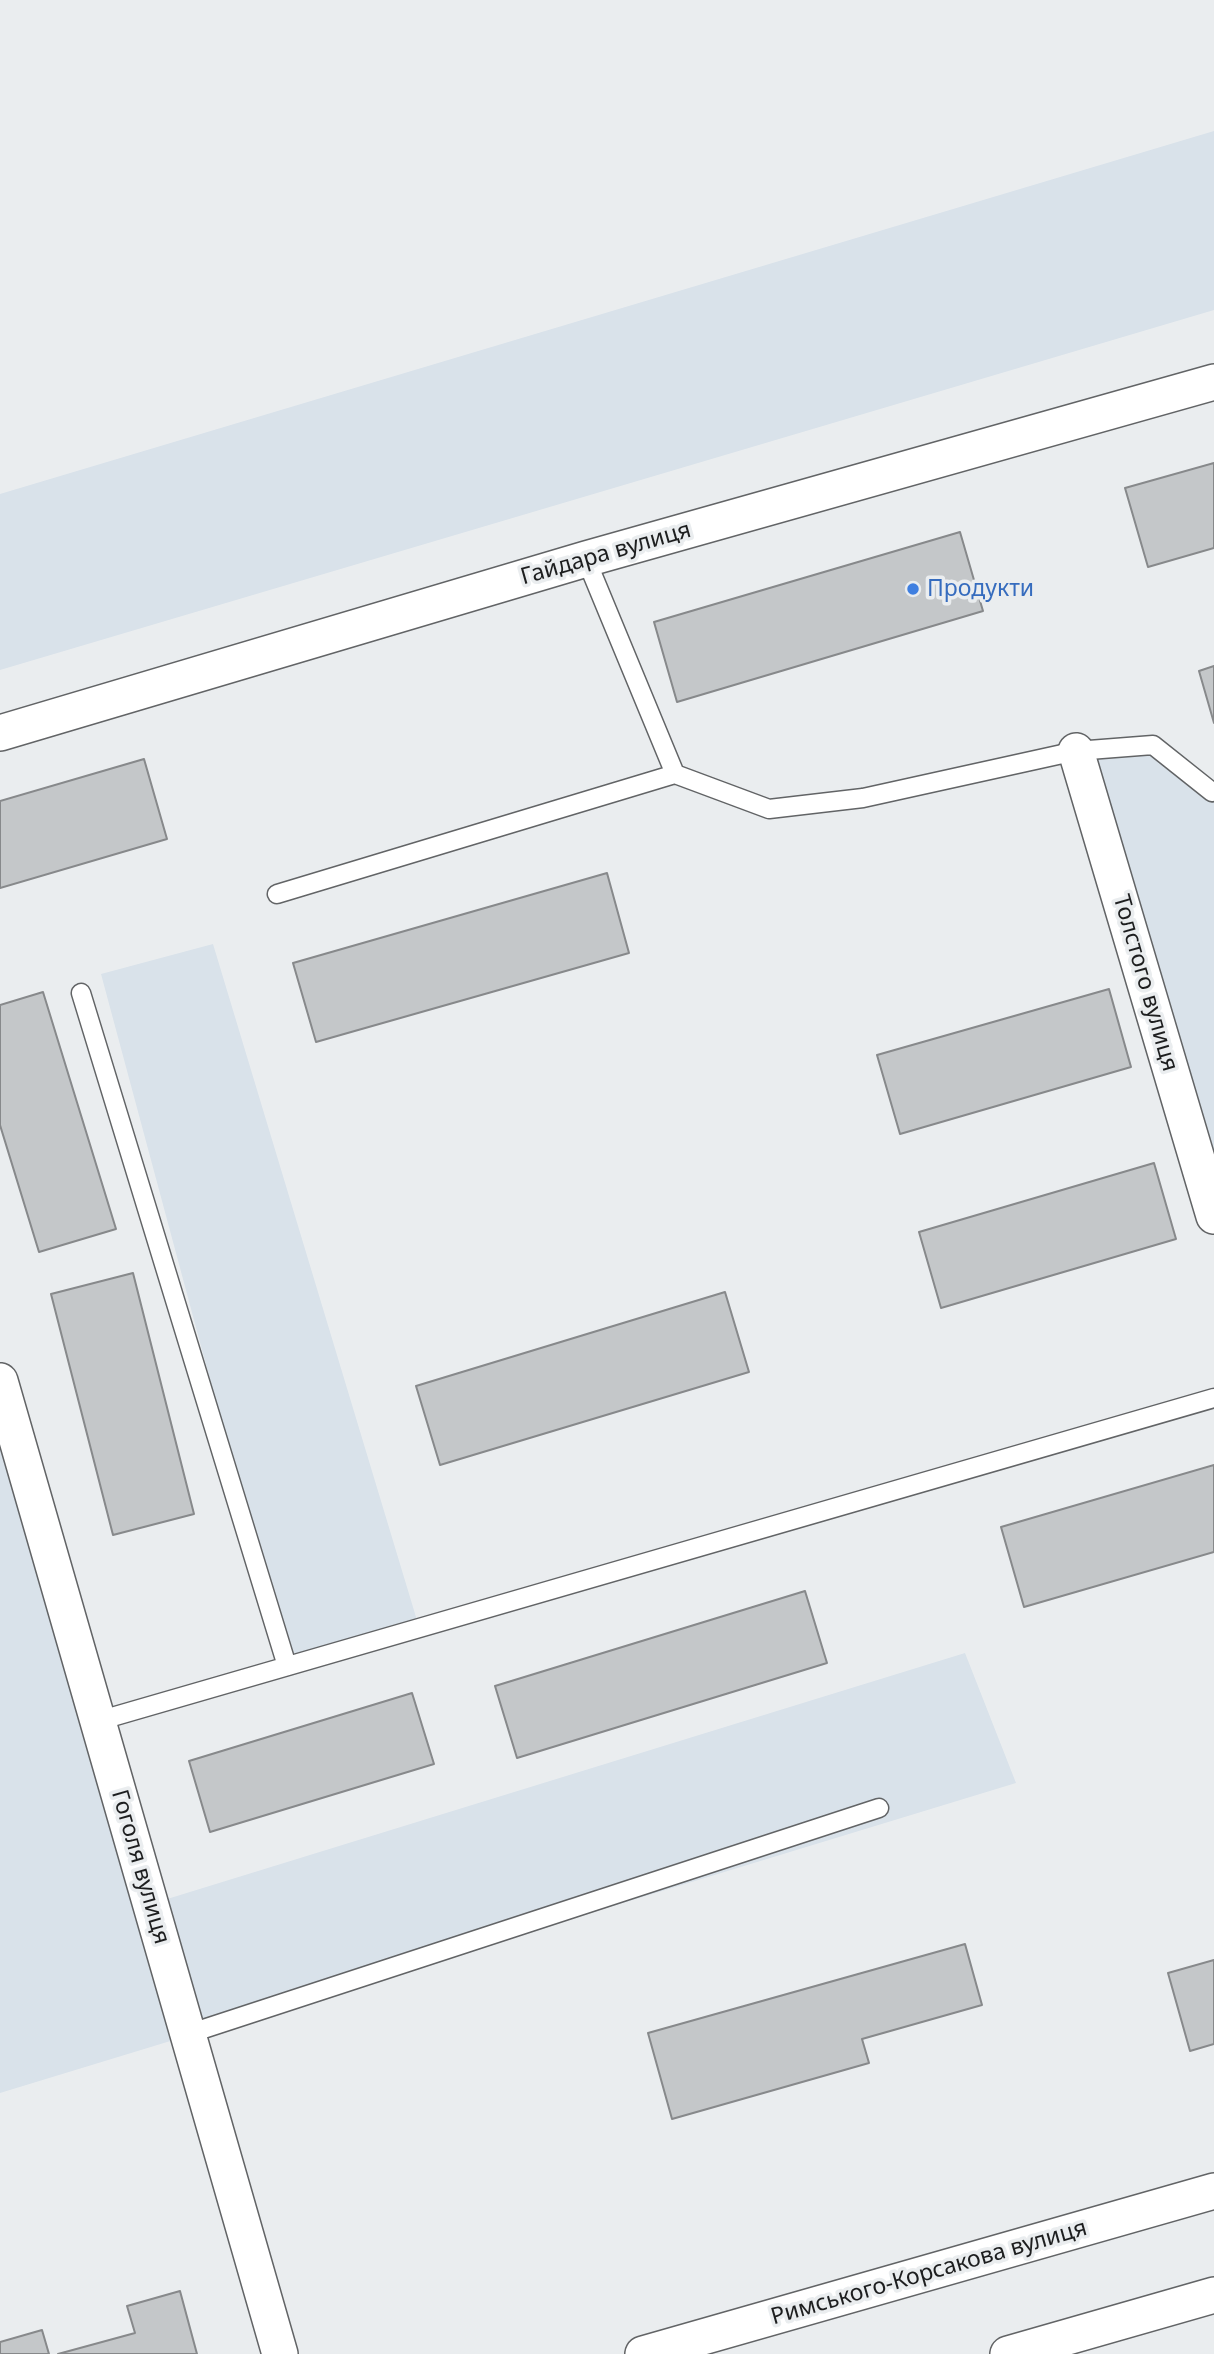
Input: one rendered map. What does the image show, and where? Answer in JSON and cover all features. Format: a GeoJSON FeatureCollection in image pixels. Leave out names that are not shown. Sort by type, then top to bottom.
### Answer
{"type":"FeatureCollection","features":[{"type":"Feature","properties":{"kind":"street","name":"Гайдара вулиця"},"geometry":{"type":"LineString","coordinates":[[0,733],[586,559],[1214,382]]}},
{"type":"Feature","properties":{"kind":"street","name":"Толстого вулиця"},"geometry":{"type":"LineString","coordinates":[[1076,751],[1214,1216]]}},
{"type":"Feature","properties":{"kind":"street","name":"Гоголя вулиця"},"geometry":{"type":"LineString","coordinates":[[0,1381],[280,2354]]}},
{"type":"Feature","properties":{"kind":"street","name":"Римського-Корсакова вулиця"},"geometry":{"type":"LineString","coordinates":[[643,2354],[1214,2191]]}},
{"type":"Feature","properties":{"kind":"street"},"geometry":{"type":"LineString","coordinates":[[1008,2354],[1214,2295]]}},
{"type":"Feature","properties":{"kind":"lane"},"geometry":{"type":"LineString","coordinates":[[586,559],[675,774]]}},
{"type":"Feature","properties":{"kind":"lane"},"geometry":{"type":"LineString","coordinates":[[277,894],[675,774],[769,808],[863,798],[1076,751],[1153,745],[1214,791]]}},
{"type":"Feature","properties":{"kind":"lane"},"geometry":{"type":"LineString","coordinates":[[81,993],[287,1666]]}},
{"type":"Feature","properties":{"kind":"lane"},"geometry":{"type":"LineString","coordinates":[[98,1721],[1214,1398]]}},
{"type":"Feature","properties":{"kind":"lane"},"geometry":{"type":"LineString","coordinates":[[188,2034],[879,1808]]}},
{"type":"Feature","properties":{"kind":"shaded area"},"geometry":{"type":"Polygon","coordinates":[[[1214,131],[1214,310],[0,670],[0,494],[1214,131]]]}},
{"type":"Feature","properties":{"kind":"shaded area"},"geometry":{"type":"Polygon","coordinates":[[[1153,745],[1214,799],[1214,1216],[1076,751],[1153,745]]]}},
{"type":"Feature","properties":{"kind":"shaded area"},"geometry":{"type":"Polygon","coordinates":[[[213,944],[419,1627],[287,1666],[101,974],[213,944]]]}},
{"type":"Feature","properties":{"kind":"shaded area"},"geometry":{"type":"Polygon","coordinates":[[[0,1381],[151,1904],[965,1653],[1016,1783],[0,2093],[0,1381]]]}},
{"type":"Feature","properties":{"kind":"building"},"geometry":{"type":"Polygon","coordinates":[[[1214,463],[1214,548],[1148,567],[1125,488],[1214,463]]]}},
{"type":"Feature","properties":{"kind":"building"},"geometry":{"type":"Polygon","coordinates":[[[960,532],[983,611],[677,702],[654,622],[960,532]]]}},
{"type":"Feature","properties":{"kind":"building"},"geometry":{"type":"Polygon","coordinates":[[[1214,666],[1214,723],[1199,671],[1214,666]]]}},
{"type":"Feature","properties":{"kind":"building"},"geometry":{"type":"Polygon","coordinates":[[[144,759],[167,839],[0,888],[0,801],[144,759]]]}},
{"type":"Feature","properties":{"kind":"building"},"geometry":{"type":"Polygon","coordinates":[[[607,873],[629,953],[316,1042],[293,963],[607,873]]]}},
{"type":"Feature","properties":{"kind":"building"},"geometry":{"type":"Polygon","coordinates":[[[1109,989],[1131,1067],[900,1134],[877,1055],[1109,989]]]}},
{"type":"Feature","properties":{"kind":"building"},"geometry":{"type":"Polygon","coordinates":[[[43,992],[116,1229],[39,1252],[0,1125],[0,1005],[43,992]]]}},
{"type":"Feature","properties":{"kind":"building"},"geometry":{"type":"Polygon","coordinates":[[[1154,1163],[1176,1239],[941,1308],[919,1232],[1154,1163]]]}},
{"type":"Feature","properties":{"kind":"building"},"geometry":{"type":"Polygon","coordinates":[[[133,1273],[194,1514],[113,1535],[51,1294],[133,1273]]]}},
{"type":"Feature","properties":{"kind":"building"},"geometry":{"type":"Polygon","coordinates":[[[725,1292],[749,1372],[440,1465],[416,1386],[725,1292]]]}},
{"type":"Feature","properties":{"kind":"building"},"geometry":{"type":"Polygon","coordinates":[[[1214,1465],[1214,1552],[1024,1607],[1001,1527],[1214,1465]]]}},
{"type":"Feature","properties":{"kind":"building"},"geometry":{"type":"Polygon","coordinates":[[[805,1591],[827,1663],[517,1758],[495,1686],[805,1591]]]}},
{"type":"Feature","properties":{"kind":"building"},"geometry":{"type":"Polygon","coordinates":[[[412,1693],[434,1764],[210,1832],[189,1761],[412,1693]]]}},
{"type":"Feature","properties":{"kind":"building"},"geometry":{"type":"Polygon","coordinates":[[[965,1944],[982,2005],[862,2039],[869,2063],[672,2119],[648,2033],[965,1944]]]}},
{"type":"Feature","properties":{"kind":"building"},"geometry":{"type":"Polygon","coordinates":[[[1214,1960],[1214,2044],[1190,2051],[1168,1973],[1214,1960]]]}},
{"type":"Feature","properties":{"kind":"building"},"geometry":{"type":"Polygon","coordinates":[[[180,2291],[197,2354],[58,2354],[135,2333],[127,2306],[180,2291]]]}},
{"type":"Feature","properties":{"kind":"building"},"geometry":{"type":"Polygon","coordinates":[[[42,2330],[49,2354],[0,2354],[0,2342],[42,2330]]]}},
{"type":"Feature","properties":{"kind":"place","name":"Продукти"},"geometry":{"type":"Point","coordinates":[913,589]}}]}
